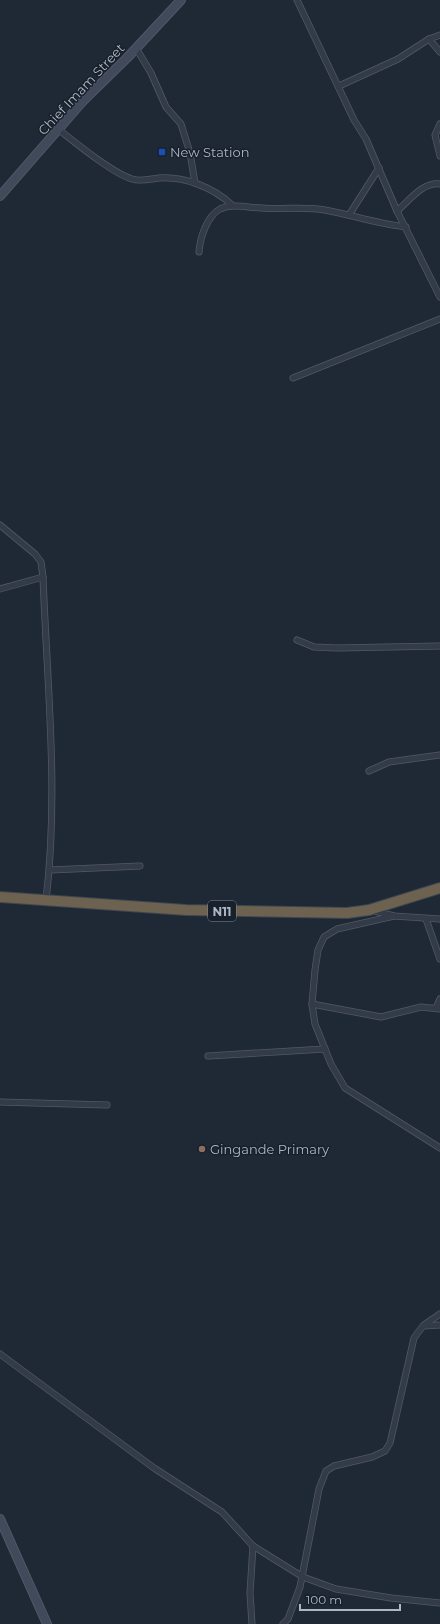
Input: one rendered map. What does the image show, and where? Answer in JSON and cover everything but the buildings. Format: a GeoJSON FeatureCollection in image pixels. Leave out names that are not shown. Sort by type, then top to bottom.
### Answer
{"type":"FeatureCollection","features":[{"type":"Feature","properties":{"kind":"highway","name":"N11"},"geometry":{"type":"LineString","coordinates":[[0,897],[186,910],[257,913],[346,913],[370,910],[440,888]]}},
{"type":"Feature","properties":{"kind":"street","name":"Chief Imam Street"},"geometry":{"type":"LineString","coordinates":[[0,196],[58,130],[181,0]]}},
{"type":"Feature","properties":{"kind":"street"},"geometry":{"type":"LineString","coordinates":[[297,0],[379,168],[397,211],[440,297]]}},
{"type":"Feature","properties":{"kind":"street"},"geometry":{"type":"LineString","coordinates":[[339,86],[398,59],[429,39],[440,35]]}},
{"type":"Feature","properties":{"kind":"street"},"geometry":{"type":"LineString","coordinates":[[429,39],[440,52]]}},
{"type":"Feature","properties":{"kind":"street"},"geometry":{"type":"LineString","coordinates":[[136,48],[151,73],[166,107],[181,124],[190,153],[195,183]]}},
{"type":"Feature","properties":{"kind":"street"},"geometry":{"type":"LineString","coordinates":[[440,124],[435,135],[440,156]]}},
{"type":"Feature","properties":{"kind":"street"},"geometry":{"type":"LineString","coordinates":[[58,130],[116,172],[132,179],[177,179],[195,183],[220,194],[232,205]]}},
{"type":"Feature","properties":{"kind":"street"},"geometry":{"type":"LineString","coordinates":[[349,215],[379,168]]}},
{"type":"Feature","properties":{"kind":"street"},"geometry":{"type":"LineString","coordinates":[[397,211],[421,189],[430,184],[440,184]]}},
{"type":"Feature","properties":{"kind":"street"},"geometry":{"type":"LineString","coordinates":[[199,252],[200,242],[212,216],[219,210],[232,205],[273,209],[324,209],[406,227]]}},
{"type":"Feature","properties":{"kind":"street"},"geometry":{"type":"LineString","coordinates":[[293,378],[440,319]]}},
{"type":"Feature","properties":{"kind":"street"},"geometry":{"type":"LineString","coordinates":[[0,525],[35,554],[40,562],[44,577],[52,772],[52,844],[46,900]]}},
{"type":"Feature","properties":{"kind":"street"},"geometry":{"type":"LineString","coordinates":[[0,589],[44,577]]}},
{"type":"Feature","properties":{"kind":"street"},"geometry":{"type":"LineString","coordinates":[[297,640],[314,647],[337,648],[440,646]]}},
{"type":"Feature","properties":{"kind":"street"},"geometry":{"type":"LineString","coordinates":[[369,770],[389,762],[440,755]]}},
{"type":"Feature","properties":{"kind":"street"},"geometry":{"type":"LineString","coordinates":[[50,870],[140,866]]}},
{"type":"Feature","properties":{"kind":"street"},"geometry":{"type":"LineString","coordinates":[[370,910],[394,916],[426,920],[440,919]]}},
{"type":"Feature","properties":{"kind":"street"},"geometry":{"type":"LineString","coordinates":[[394,916],[337,929],[324,937],[318,950],[312,1004],[315,1024],[330,1064],[346,1088],[440,1148]]}},
{"type":"Feature","properties":{"kind":"street"},"geometry":{"type":"LineString","coordinates":[[426,920],[440,958]]}},
{"type":"Feature","properties":{"kind":"street"},"geometry":{"type":"LineString","coordinates":[[312,1004],[381,1017],[421,1007],[438,1008],[440,999]]}},
{"type":"Feature","properties":{"kind":"street"},"geometry":{"type":"LineString","coordinates":[[208,1056],[325,1049]]}},
{"type":"Feature","properties":{"kind":"street"},"geometry":{"type":"LineString","coordinates":[[0,1102],[107,1105]]}},
{"type":"Feature","properties":{"kind":"street"},"geometry":{"type":"LineString","coordinates":[[284,1624],[295,1603],[303,1577],[319,1489],[326,1471],[334,1466],[372,1457],[385,1451],[390,1443],[414,1338],[423,1326],[440,1314]]}},
{"type":"Feature","properties":{"kind":"street"},"geometry":{"type":"LineString","coordinates":[[423,1326],[440,1325]]}},
{"type":"Feature","properties":{"kind":"street"},"geometry":{"type":"LineString","coordinates":[[0,1354],[65,1404],[165,1476],[222,1512],[253,1546],[303,1577],[336,1589],[391,1598],[440,1603]]}},
{"type":"Feature","properties":{"kind":"street"},"geometry":{"type":"LineString","coordinates":[[0,1519],[47,1624]]}},
{"type":"Feature","properties":{"kind":"street"},"geometry":{"type":"LineString","coordinates":[[252,1624],[250,1593],[253,1546]]}},
{"type":"Feature","properties":{"kind":"place","name":"New Station"},"geometry":{"type":"Point","coordinates":[162,152]}},
{"type":"Feature","properties":{"kind":"place","name":"Gingande Primary"},"geometry":{"type":"Point","coordinates":[202,1149]}}]}
